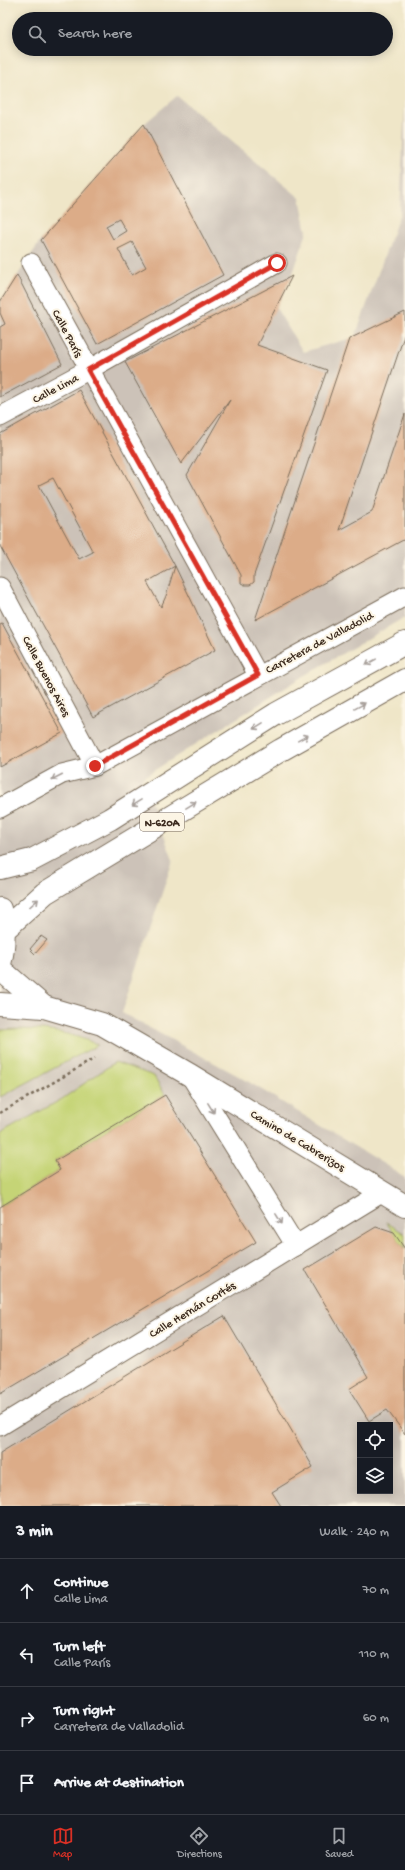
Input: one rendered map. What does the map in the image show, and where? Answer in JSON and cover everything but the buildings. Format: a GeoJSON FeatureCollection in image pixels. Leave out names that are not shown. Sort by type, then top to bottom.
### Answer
{"type":"FeatureCollection","features":[{"type":"Feature","properties":{"kind":"main road","name":"N-620A"},"geometry":{"type":"LineString","coordinates":[[0,868],[32,860],[110,819],[276,714],[405,643]]}},
{"type":"Feature","properties":{"kind":"main road","name":"N-620A"},"geometry":{"type":"LineString","coordinates":[[0,964],[4,949],[2,919],[281,750],[405,680]]}},
{"type":"Feature","properties":{"kind":"main road","name":"Camino de Cabrerizos"},"geometry":{"type":"LineString","coordinates":[[0,969],[44,1007]]}},
{"type":"Feature","properties":{"kind":"main road","name":"Camino de Cabrerizos"},"geometry":{"type":"LineString","coordinates":[[0,1004],[44,1007],[102,1024],[190,1075],[405,1206]]}},
{"type":"Feature","properties":{"kind":"street","name":"Calle París"},"geometry":{"type":"LineString","coordinates":[[31,263],[88,370],[258,675]]}},
{"type":"Feature","properties":{"kind":"street","name":"Calle Lima"},"geometry":{"type":"LineString","coordinates":[[0,417],[88,370],[277,263]]}},
{"type":"Feature","properties":{"kind":"street","name":"Calle Buenos Aires"},"geometry":{"type":"LineString","coordinates":[[0,587],[95,766]]}},
{"type":"Feature","properties":{"kind":"street","name":"Carretera de Valladolid"},"geometry":{"type":"LineString","coordinates":[[0,808],[62,774],[95,766],[258,675],[405,596]]}},
{"type":"Feature","properties":{"kind":"street","name":"Camino de Cabrerizos"},"geometry":{"type":"LineString","coordinates":[[190,1075],[296,1246]]}},
{"type":"Feature","properties":{"kind":"street","name":"Calle Hernán Cortés"},"geometry":{"type":"LineString","coordinates":[[0,1426],[383,1192]]}},
{"type":"Feature","properties":{"kind":"path"},"geometry":{"type":"LineString","coordinates":[[0,1113],[94,1058]]}},
{"type":"Feature","properties":{"kind":"shaded area"},"geometry":{"type":"Polygon","coordinates":[[[177,96],[300,198],[307,232],[292,276],[276,308],[303,352],[355,337],[400,213],[405,101],[405,617],[304,676],[142,778],[173,860],[122,1013],[244,1079],[405,1177],[405,1506],[0,1506],[0,302],[41,240],[144,124],[177,96]]]}},
{"type":"Feature","properties":{"kind":"green space"},"geometry":{"type":"Polygon","coordinates":[[[16,1029],[58,1032],[78,1037],[98,1045],[0,1097],[0,1030],[16,1029]]]}},
{"type":"Feature","properties":{"kind":"green space"},"geometry":{"type":"Polygon","coordinates":[[[115,1062],[154,1076],[165,1095],[55,1161],[60,1170],[0,1207],[0,1134],[62,1099],[115,1062]]]}},
{"type":"Feature","properties":{"kind":"green space"},"geometry":{"type":"Polygon","coordinates":[[[386,1222],[405,1234],[405,1249],[386,1222]]]}},
{"type":"Feature","properties":{"kind":"route"},"geometry":{"type":"LineString","coordinates":[[95,766],[258,675],[88,370],[277,263]]}}]}
